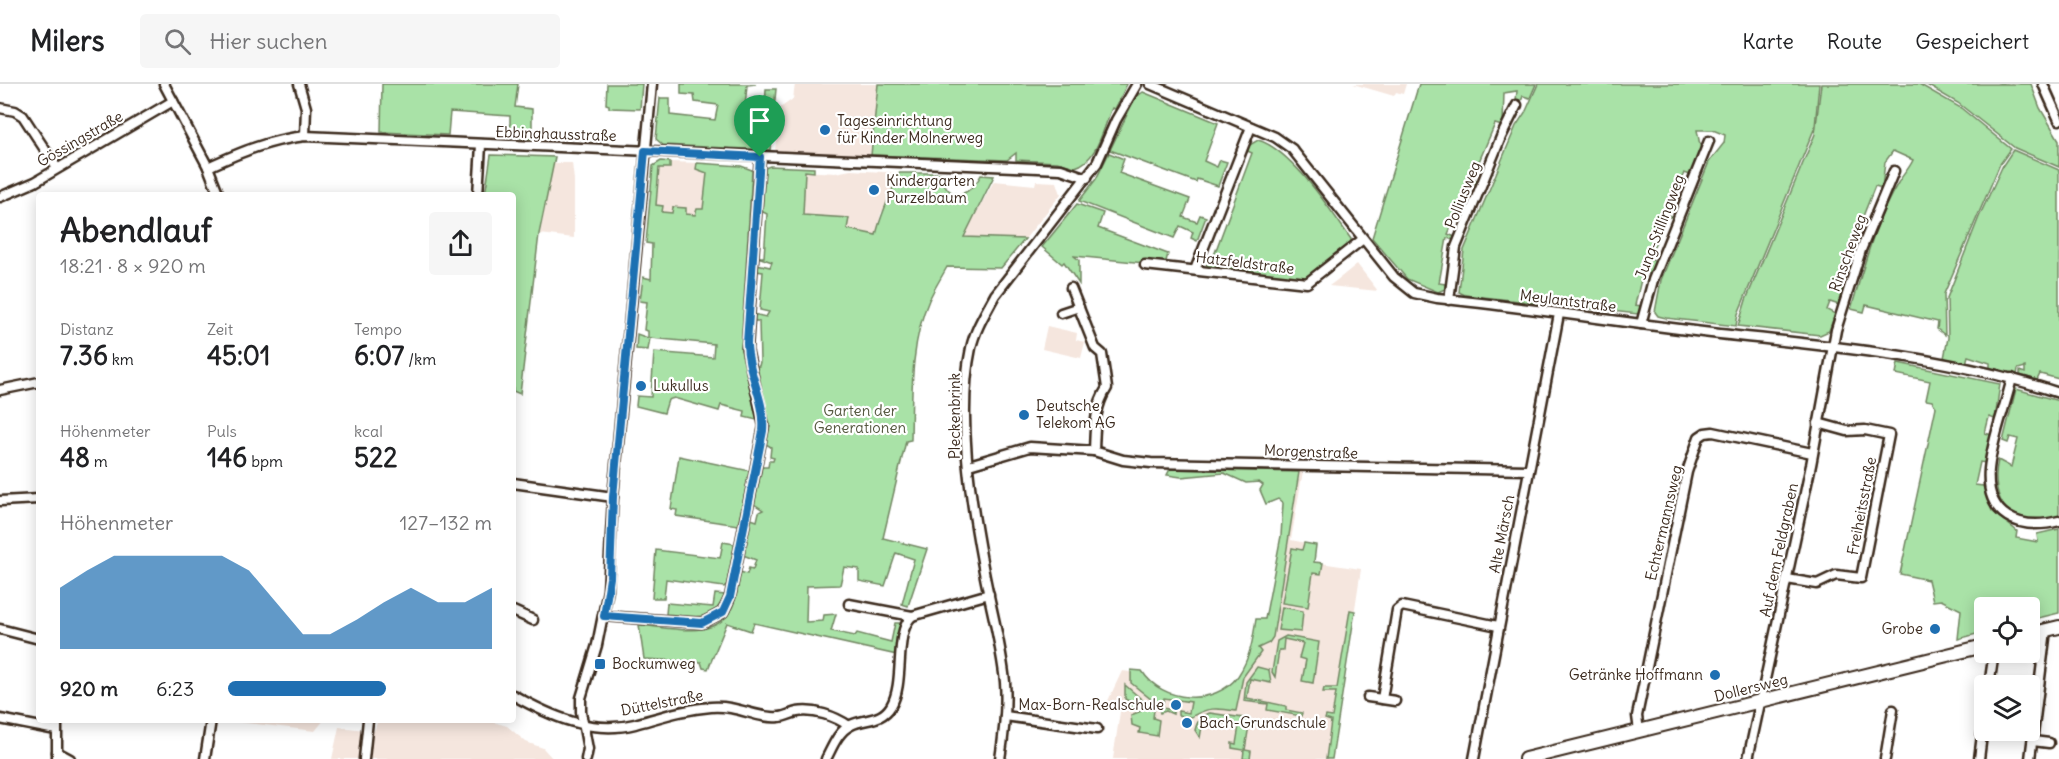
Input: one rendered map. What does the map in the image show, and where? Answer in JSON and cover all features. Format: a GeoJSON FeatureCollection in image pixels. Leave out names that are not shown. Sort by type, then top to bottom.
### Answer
{"type":"FeatureCollection","features":[{"type":"Feature","properties":{"kind":"main road"},"geometry":{"type":"LineString","coordinates":[[2040,632],[2059,627]]}},
{"type":"Feature","properties":{"kind":"main road","name":"Dollersweg"},"geometry":{"type":"LineString","coordinates":[[1525,759],[1974,648]]}},
{"type":"Feature","properties":{"kind":"street"},"geometry":{"type":"LineString","coordinates":[[164,84],[208,167],[218,192]]}},
{"type":"Feature","properties":{"kind":"street"},"geometry":{"type":"LineString","coordinates":[[299,84],[306,108],[305,136]]}},
{"type":"Feature","properties":{"kind":"street"},"geometry":{"type":"LineString","coordinates":[[586,759],[588,749],[581,698],[604,616],[610,578],[613,497],[652,84]]}},
{"type":"Feature","properties":{"kind":"street","name":"Pleckenbrink"},"geometry":{"type":"LineString","coordinates":[[1000,759],[1005,716],[1002,660],[988,594],[969,465],[966,394],[976,333],[1005,280],[1087,178],[1137,84]]}},
{"type":"Feature","properties":{"kind":"street","name":"Meylantstraße"},"geometry":{"type":"LineString","coordinates":[[1150,84],[1172,88],[1275,137],[1292,149],[1404,287],[1426,297],[1917,357],[2012,378],[2059,393]]}},
{"type":"Feature","properties":{"kind":"street"},"geometry":{"type":"LineString","coordinates":[[2043,84],[2059,120]]}},
{"type":"Feature","properties":{"kind":"street","name":"Gössingstraße"},"geometry":{"type":"LineString","coordinates":[[0,197],[57,168],[173,101]]}},
{"type":"Feature","properties":{"kind":"street","name":"Polliusweg"},"geometry":{"type":"LineString","coordinates":[[1449,300],[1456,247],[1501,137],[1517,105]]}},
{"type":"Feature","properties":{"kind":"street"},"geometry":{"type":"LineString","coordinates":[[0,108],[15,111],[23,116],[57,168]]}},
{"type":"Feature","properties":{"kind":"street"},"geometry":{"type":"LineString","coordinates":[[1195,270],[1251,127]]}},
{"type":"Feature","properties":{"kind":"street","name":"Ebbinghausstraße"},"geometry":{"type":"LineString","coordinates":[[208,167],[251,148],[279,139],[305,136],[1061,169],[1087,178]]}},
{"type":"Feature","properties":{"kind":"street","name":"Jung-Stillingweg"},"geometry":{"type":"LineString","coordinates":[[1641,324],[1653,280],[1709,141]]}},
{"type":"Feature","properties":{"kind":"street"},"geometry":{"type":"LineString","coordinates":[[478,192],[481,145]]}},
{"type":"Feature","properties":{"kind":"street"},"geometry":{"type":"LineString","coordinates":[[604,616],[702,623],[723,612],[730,597],[764,426],[762,409],[750,372],[747,343],[760,157]]}},
{"type":"Feature","properties":{"kind":"street","name":"Rinscheweg"},"geometry":{"type":"LineString","coordinates":[[1833,346],[1861,250],[1894,171]]}},
{"type":"Feature","properties":{"kind":"street","name":"Hatzfeldstraße"},"geometry":{"type":"LineString","coordinates":[[1145,266],[1307,283],[1363,239]]}},
{"type":"Feature","properties":{"kind":"street"},"geometry":{"type":"LineString","coordinates":[[1071,288],[1095,348],[1102,354],[1106,373],[1107,388],[1101,398],[1095,423],[1094,451]]}},
{"type":"Feature","properties":{"kind":"street"},"geometry":{"type":"LineString","coordinates":[[1061,313],[1079,307]]}},
{"type":"Feature","properties":{"kind":"street","name":"Alte Märsch"},"geometry":{"type":"LineString","coordinates":[[1474,759],[1559,314]]}},
{"type":"Feature","properties":{"kind":"street","name":"Auf dem Feldgraben"},"geometry":{"type":"LineString","coordinates":[[1748,759],[1787,579],[1833,346]]}},
{"type":"Feature","properties":{"kind":"street"},"geometry":{"type":"LineString","coordinates":[[2012,378],[1989,469],[1991,493],[2004,513],[2024,525],[2059,521]]}},
{"type":"Feature","properties":{"kind":"street"},"geometry":{"type":"LineString","coordinates":[[0,390],[36,383]]}},
{"type":"Feature","properties":{"kind":"street","name":"Freiheitsstraße"},"geometry":{"type":"LineString","coordinates":[[1787,579],[1817,584],[1836,575],[1861,578],[1885,465],[1889,435],[1865,430],[1847,431],[1818,423]]}},
{"type":"Feature","properties":{"kind":"street","name":"Echtermannsweg"},"geometry":{"type":"LineString","coordinates":[[1640,731],[1637,716],[1687,474],[1699,437],[1713,432],[1812,453]]}},
{"type":"Feature","properties":{"kind":"street","name":"Morgenstraße"},"geometry":{"type":"LineString","coordinates":[[969,465],[1030,447],[1094,451],[1122,460],[1151,463],[1528,470]]}},
{"type":"Feature","properties":{"kind":"street"},"geometry":{"type":"LineString","coordinates":[[516,483],[613,497]]}},
{"type":"Feature","properties":{"kind":"street"},"geometry":{"type":"LineString","coordinates":[[0,501],[36,499]]}},
{"type":"Feature","properties":{"kind":"street"},"geometry":{"type":"LineString","coordinates":[[849,604],[912,616],[988,594]]}},
{"type":"Feature","properties":{"kind":"street"},"geometry":{"type":"LineString","coordinates":[[1382,699],[1397,610],[1402,606],[1498,626]]}},
{"type":"Feature","properties":{"kind":"street"},"geometry":{"type":"LineString","coordinates":[[516,612],[533,620]]}},
{"type":"Feature","properties":{"kind":"street"},"geometry":{"type":"LineString","coordinates":[[826,759],[836,740],[849,726],[878,719],[892,705],[898,688],[905,628],[912,616]]}},
{"type":"Feature","properties":{"kind":"street"},"geometry":{"type":"LineString","coordinates":[[0,629],[36,638]]}},
{"type":"Feature","properties":{"kind":"street"},"geometry":{"type":"LineString","coordinates":[[2040,681],[2046,630]]}},
{"type":"Feature","properties":{"kind":"street","name":"Düttelstraße"},"geometry":{"type":"LineString","coordinates":[[516,697],[549,715],[599,727],[633,725],[675,711],[723,707],[778,717],[806,712],[827,715],[849,726]]}},
{"type":"Feature","properties":{"kind":"street"},"geometry":{"type":"LineString","coordinates":[[1368,697],[1395,701]]}},
{"type":"Feature","properties":{"kind":"street"},"geometry":{"type":"LineString","coordinates":[[1885,759],[1893,710]]}},
{"type":"Feature","properties":{"kind":"street"},"geometry":{"type":"LineString","coordinates":[[1005,716],[1097,729]]}},
{"type":"Feature","properties":{"kind":"street"},"geometry":{"type":"LineString","coordinates":[[0,719],[56,730]]}},
{"type":"Feature","properties":{"kind":"street"},"geometry":{"type":"LineString","coordinates":[[57,723],[57,756],[70,759]]}},
{"type":"Feature","properties":{"kind":"street"},"geometry":{"type":"LineString","coordinates":[[205,759],[211,723]]}},
{"type":"Feature","properties":{"kind":"street"},"geometry":{"type":"LineString","coordinates":[[364,759],[368,723]]}},
{"type":"Feature","properties":{"kind":"street"},"geometry":{"type":"LineString","coordinates":[[1979,759],[1981,741]]}},
{"type":"Feature","properties":{"kind":"street"},"geometry":{"type":"LineString","coordinates":[[2030,759],[2033,741],[2049,743]]}},
{"type":"Feature","properties":{"kind":"shaded area","name":"Tageseinrichtung für Kinder Molnerweg"},"geometry":{"type":"Polygon","coordinates":[[[795,84],[878,84],[870,155],[775,151],[780,108],[793,99],[795,84]]]}},
{"type":"Feature","properties":{"kind":"shaded area"},"geometry":{"type":"Polygon","coordinates":[[[1353,84],[1406,84],[1403,94],[1396,92],[1394,96],[1353,84]]]}},
{"type":"Feature","properties":{"kind":"shaded area"},"geometry":{"type":"Polygon","coordinates":[[[670,162],[697,163],[696,169],[707,172],[703,210],[696,216],[662,212],[656,205],[659,168],[670,168],[670,162]]]}},
{"type":"Feature","properties":{"kind":"shaded area"},"geometry":{"type":"Polygon","coordinates":[[[553,163],[572,163],[574,238],[540,234],[553,163]]]}},
{"type":"Feature","properties":{"kind":"shaded area"},"geometry":{"type":"Polygon","coordinates":[[[851,170],[899,173],[887,206],[881,213],[876,235],[846,228],[848,218],[803,215],[805,171],[835,173],[851,170]]]}},
{"type":"Feature","properties":{"kind":"shaded area"},"geometry":{"type":"Polygon","coordinates":[[[994,181],[1035,185],[1036,181],[1057,182],[1061,194],[1025,239],[963,237],[994,181]]]}},
{"type":"Feature","properties":{"kind":"shaded area"},"geometry":{"type":"Polygon","coordinates":[[[1357,264],[1378,291],[1329,286],[1341,277],[1357,264]]]}},
{"type":"Feature","properties":{"kind":"shaded area"},"geometry":{"type":"Polygon","coordinates":[[[1047,326],[1077,333],[1076,340],[1085,342],[1081,358],[1042,349],[1047,326]]]}},
{"type":"Feature","properties":{"kind":"shaded area"},"geometry":{"type":"Polygon","coordinates":[[[1303,471],[1291,540],[1316,545],[1314,562],[1361,569],[1332,759],[1113,759],[1121,705],[1107,703],[1122,671],[1130,672],[1164,698],[1213,705],[1243,677],[1257,658],[1258,648],[1265,646],[1273,637],[1299,472],[1303,471]]]}},
{"type":"Feature","properties":{"kind":"shaded area"},"geometry":{"type":"Polygon","coordinates":[[[247,723],[322,723],[315,731],[247,723]]]}},
{"type":"Feature","properties":{"kind":"shaded area"},"geometry":{"type":"Polygon","coordinates":[[[377,723],[496,723],[507,726],[526,742],[543,748],[553,759],[332,759],[339,727],[374,731],[377,723]]]}},
{"type":"Feature","properties":{"kind":"green space"},"geometry":{"type":"Polygon","coordinates":[[[382,84],[518,84],[515,107],[532,109],[532,139],[510,136],[510,116],[450,112],[448,135],[381,132],[382,84]]]}},
{"type":"Feature","properties":{"kind":"green space"},"geometry":{"type":"Polygon","coordinates":[[[607,84],[642,84],[640,109],[609,108],[606,104],[607,84]]]}},
{"type":"Feature","properties":{"kind":"green space"},"geometry":{"type":"Polygon","coordinates":[[[681,84],[756,84],[747,85],[743,129],[764,133],[766,89],[776,89],[770,150],[663,145],[656,139],[660,98],[670,98],[670,115],[715,120],[718,105],[695,102],[694,95],[681,94],[681,84]]]}},
{"type":"Feature","properties":{"kind":"green space"},"geometry":{"type":"Polygon","coordinates":[[[878,84],[1127,84],[1115,109],[1112,108],[1095,150],[1089,158],[1075,167],[1057,162],[1016,160],[1016,153],[1007,160],[871,155],[878,84]]]}},
{"type":"Feature","properties":{"kind":"green space"},"geometry":{"type":"Polygon","coordinates":[[[1419,84],[1536,84],[1530,98],[1523,96],[1521,102],[1516,100],[1517,91],[1504,93],[1502,126],[1495,124],[1472,178],[1479,181],[1477,184],[1471,182],[1448,234],[1455,237],[1454,240],[1447,238],[1439,283],[1445,284],[1445,289],[1438,292],[1407,279],[1372,238],[1419,84]]]}},
{"type":"Feature","properties":{"kind":"green space"},"geometry":{"type":"Polygon","coordinates":[[[1538,84],[1819,84],[1815,127],[1738,314],[1736,326],[1666,318],[1658,316],[1655,312],[1661,280],[1709,162],[1724,143],[1725,135],[1713,130],[1697,130],[1701,150],[1691,175],[1684,173],[1667,214],[1673,217],[1666,217],[1649,258],[1656,261],[1650,274],[1643,271],[1635,305],[1642,306],[1638,314],[1465,295],[1459,292],[1464,250],[1516,126],[1526,111],[1538,84]]]}},
{"type":"Feature","properties":{"kind":"green space"},"geometry":{"type":"Polygon","coordinates":[[[1821,84],[1919,84],[1961,108],[2011,149],[2000,164],[1944,294],[1945,335],[1937,329],[1938,322],[1866,305],[1864,312],[1851,309],[1883,212],[1913,160],[1893,151],[1885,162],[1882,188],[1875,186],[1854,239],[1860,241],[1853,241],[1850,246],[1839,279],[1846,282],[1839,305],[1830,302],[1827,310],[1835,314],[1829,331],[1820,335],[1738,326],[1746,300],[1815,134],[1821,84]]]}},
{"type":"Feature","properties":{"kind":"green space"},"geometry":{"type":"Polygon","coordinates":[[[1925,84],[2031,84],[2040,108],[2059,140],[2059,167],[2015,148],[1958,103],[1925,84]]]}},
{"type":"Feature","properties":{"kind":"green space"},"geometry":{"type":"Polygon","coordinates":[[[1143,92],[1218,123],[1204,161],[1217,167],[1220,160],[1227,162],[1218,186],[1197,179],[1196,182],[1110,150],[1135,98],[1143,92]]]}},
{"type":"Feature","properties":{"kind":"green space"},"geometry":{"type":"Polygon","coordinates":[[[1258,140],[1271,146],[1297,168],[1351,239],[1350,245],[1304,278],[1207,267],[1206,256],[1213,258],[1252,153],[1245,150],[1258,140]]]}},
{"type":"Feature","properties":{"kind":"green space"},"geometry":{"type":"Polygon","coordinates":[[[2013,150],[2059,170],[2059,379],[2040,374],[2037,380],[2020,375],[2020,371],[2025,373],[2025,367],[2018,369],[2017,375],[1990,368],[1990,363],[1968,356],[1966,363],[1944,358],[1948,338],[1947,298],[1979,217],[2003,165],[2013,150]]]}},
{"type":"Feature","properties":{"kind":"green space"},"geometry":{"type":"Polygon","coordinates":[[[1109,153],[1124,159],[1119,173],[1190,199],[1183,217],[1197,222],[1200,215],[1206,217],[1197,241],[1191,238],[1193,232],[1180,226],[1174,238],[1079,201],[1096,179],[1109,153]]]}},
{"type":"Feature","properties":{"kind":"green space"},"geometry":{"type":"Polygon","coordinates":[[[491,155],[555,157],[539,234],[520,394],[516,392],[516,192],[485,192],[491,155]]]}},
{"type":"Feature","properties":{"kind":"green space"},"geometry":{"type":"Polygon","coordinates":[[[661,161],[670,162],[670,168],[659,168],[656,205],[663,206],[662,212],[672,213],[673,207],[686,208],[686,214],[695,215],[697,209],[703,209],[707,173],[696,169],[697,163],[741,166],[752,170],[741,350],[757,420],[744,417],[745,411],[721,405],[719,411],[674,398],[668,400],[664,413],[636,406],[637,396],[651,397],[654,352],[713,357],[714,344],[650,338],[648,350],[636,349],[637,334],[648,338],[648,331],[644,330],[647,302],[640,301],[643,277],[651,279],[652,244],[646,243],[653,166],[661,161]]]}},
{"type":"Feature","properties":{"kind":"green space","name":"Garten der Generationen"},"geometry":{"type":"Polygon","coordinates":[[[770,166],[814,168],[814,172],[805,171],[803,215],[849,218],[847,229],[876,235],[899,173],[941,173],[948,189],[959,194],[971,189],[981,175],[994,176],[964,237],[1025,239],[1001,268],[947,267],[923,316],[913,369],[911,440],[906,441],[883,538],[927,549],[908,606],[902,604],[914,559],[896,553],[885,586],[859,581],[859,569],[844,567],[840,585],[807,586],[806,622],[823,621],[824,615],[836,614],[831,631],[855,636],[857,633],[891,642],[895,623],[901,623],[897,655],[754,623],[751,631],[727,623],[708,669],[703,668],[701,662],[644,659],[639,625],[687,630],[711,627],[729,613],[737,593],[740,572],[747,574],[749,568],[753,569],[756,560],[743,555],[751,519],[757,521],[759,512],[763,510],[754,504],[762,467],[768,467],[769,461],[773,461],[774,458],[770,457],[771,447],[766,444],[768,416],[754,366],[759,366],[760,362],[759,321],[753,321],[753,314],[766,317],[769,312],[760,310],[763,272],[756,271],[757,264],[770,267],[772,262],[758,257],[764,257],[767,214],[761,211],[765,168],[770,166]]]}},
{"type":"Feature","properties":{"kind":"green space"},"geometry":{"type":"Polygon","coordinates":[[[1077,204],[1103,213],[1098,228],[1168,254],[1165,265],[1074,256],[1079,260],[1079,284],[1064,262],[1062,264],[1042,247],[1077,204]]]}},
{"type":"Feature","properties":{"kind":"green space"},"geometry":{"type":"Polygon","coordinates":[[[1898,363],[2000,384],[1995,419],[1989,417],[1985,433],[1992,435],[1986,463],[1980,462],[1975,485],[1983,486],[1992,511],[2017,531],[2016,538],[2038,542],[2037,534],[2059,529],[2059,613],[2040,618],[2040,597],[1974,597],[1974,635],[1958,639],[1961,610],[1941,600],[1933,601],[1928,580],[1900,574],[1936,407],[1932,401],[1926,400],[1930,381],[1896,374],[1898,363]]]}},
{"type":"Feature","properties":{"kind":"green space"},"geometry":{"type":"Polygon","coordinates":[[[2016,389],[2059,401],[2059,517],[2034,522],[2020,520],[2005,508],[2000,500],[1996,480],[1998,460],[2011,467],[2018,439],[2010,437],[2008,443],[2003,441],[2016,389]]]}},
{"type":"Feature","properties":{"kind":"green space"},"geometry":{"type":"Polygon","coordinates":[[[679,456],[750,471],[738,525],[676,516],[677,510],[671,509],[679,456]]]}},
{"type":"Feature","properties":{"kind":"green space"},"geometry":{"type":"Polygon","coordinates":[[[1170,469],[1299,472],[1273,637],[1269,643],[1258,648],[1261,652],[1243,677],[1236,711],[1212,709],[1191,717],[1178,715],[1178,711],[1189,713],[1191,702],[1164,698],[1162,708],[1173,710],[1173,714],[1166,711],[1160,713],[1158,705],[1131,683],[1131,670],[1142,671],[1162,690],[1189,697],[1216,693],[1238,676],[1248,656],[1256,619],[1265,619],[1281,536],[1283,503],[1278,499],[1266,504],[1260,490],[1263,485],[1259,482],[1246,483],[1224,473],[1181,477],[1167,475],[1170,469]]]}},
{"type":"Feature","properties":{"kind":"green space"},"geometry":{"type":"Polygon","coordinates":[[[723,542],[735,544],[727,584],[724,587],[666,579],[664,598],[652,598],[656,550],[720,558],[723,542]]]}},
{"type":"Feature","properties":{"kind":"green space"},"geometry":{"type":"Polygon","coordinates":[[[1304,543],[1316,545],[1314,562],[1323,563],[1321,574],[1313,573],[1308,607],[1282,603],[1292,548],[1302,550],[1304,543]]]}},
{"type":"Feature","properties":{"kind":"green space"},"geometry":{"type":"Polygon","coordinates":[[[715,594],[725,595],[715,611],[708,615],[693,617],[666,614],[667,603],[713,607],[715,594]]]}},
{"type":"Feature","properties":{"kind":"green space"},"geometry":{"type":"Polygon","coordinates":[[[1282,607],[1303,611],[1301,632],[1278,630],[1282,607]]]}},
{"type":"Feature","properties":{"kind":"green space"},"geometry":{"type":"Polygon","coordinates":[[[1350,610],[1355,611],[1332,759],[1326,759],[1331,721],[1325,719],[1326,716],[1332,717],[1336,692],[1323,692],[1324,688],[1337,688],[1350,610]]]}},
{"type":"Feature","properties":{"kind":"green space"},"geometry":{"type":"Polygon","coordinates":[[[1286,636],[1319,642],[1313,683],[1302,681],[1306,660],[1299,658],[1303,643],[1284,639],[1283,650],[1279,650],[1275,677],[1272,672],[1277,641],[1286,636]]]}},
{"type":"Feature","properties":{"kind":"green space"},"geometry":{"type":"Polygon","coordinates":[[[1257,667],[1269,670],[1271,683],[1250,679],[1247,698],[1286,706],[1286,710],[1302,713],[1301,716],[1267,710],[1268,704],[1244,701],[1246,682],[1257,667]]]}},
{"type":"Feature","properties":{"kind":"green space"},"geometry":{"type":"Polygon","coordinates":[[[1125,685],[1154,710],[1153,718],[1159,720],[1157,736],[1139,733],[1140,728],[1132,725],[1131,715],[1141,711],[1140,707],[1132,709],[1131,702],[1125,699],[1125,685]]]}},
{"type":"Feature","properties":{"kind":"green space"},"geometry":{"type":"Polygon","coordinates":[[[1210,713],[1250,719],[1245,750],[1251,751],[1250,759],[1243,759],[1244,750],[1232,748],[1232,743],[1236,744],[1239,726],[1203,720],[1200,738],[1195,730],[1197,724],[1202,717],[1210,713]]]}},
{"type":"Feature","properties":{"kind":"place","name":"Tageseinrichtung für Kinder Molnerweg"},"geometry":{"type":"Point","coordinates":[825,130]}},
{"type":"Feature","properties":{"kind":"place","name":"Kindergarten Purzelbaum"},"geometry":{"type":"Point","coordinates":[874,190]}},
{"type":"Feature","properties":{"kind":"place","name":"Lukullus"},"geometry":{"type":"Point","coordinates":[641,386]}},
{"type":"Feature","properties":{"kind":"place","name":"Deutsche Telekom AG"},"geometry":{"type":"Point","coordinates":[1024,415]}},
{"type":"Feature","properties":{"kind":"place","name":"Grobe"},"geometry":{"type":"Point","coordinates":[1935,629]}},
{"type":"Feature","properties":{"kind":"place","name":"Bockumweg"},"geometry":{"type":"Point","coordinates":[600,664]}},
{"type":"Feature","properties":{"kind":"place","name":"Getränke Hoffmann"},"geometry":{"type":"Point","coordinates":[1715,675]}},
{"type":"Feature","properties":{"kind":"place","name":"Max-Born-Realschule"},"geometry":{"type":"Point","coordinates":[1176,705]}},
{"type":"Feature","properties":{"kind":"place","name":"Bach-Grundschule"},"geometry":{"type":"Point","coordinates":[1187,723]}},
{"type":"Feature","properties":{"kind":"route"},"geometry":{"type":"LineString","coordinates":[[645,151],[760,157],[747,343],[750,372],[762,409],[764,426],[730,597],[723,612],[709,622],[695,624],[604,616],[610,578],[613,497],[645,151]]}}]}
